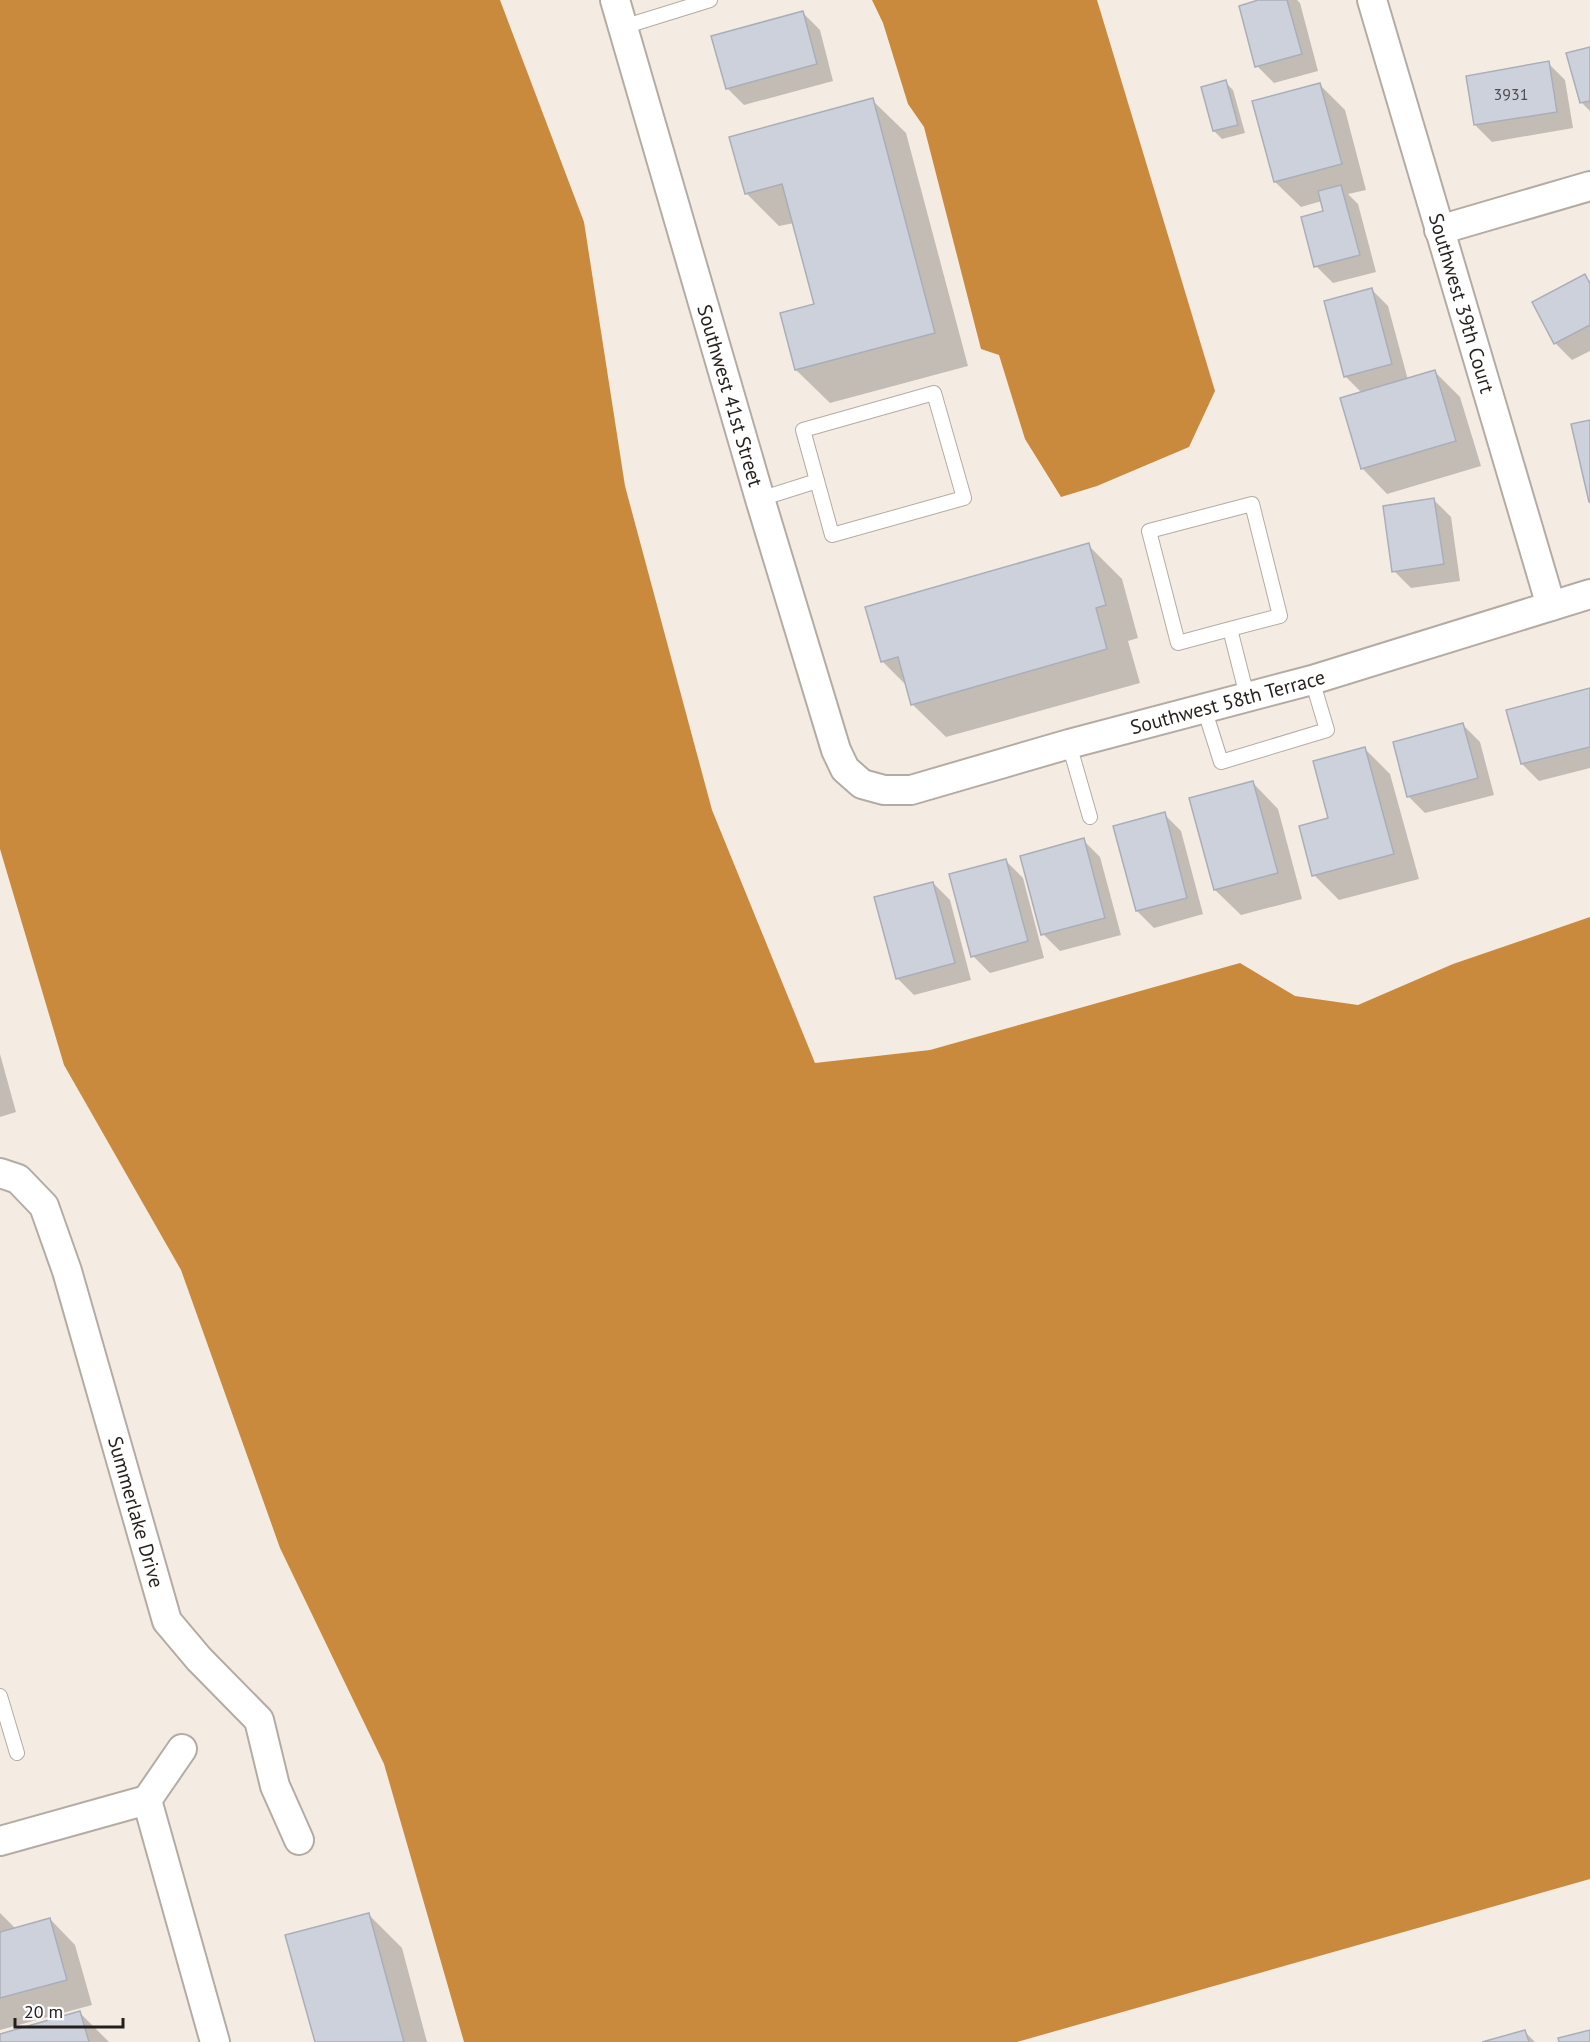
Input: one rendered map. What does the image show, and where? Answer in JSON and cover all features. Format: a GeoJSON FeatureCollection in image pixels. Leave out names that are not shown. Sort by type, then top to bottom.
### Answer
{"type":"FeatureCollection","features":[{"type":"Feature","properties":{"kind":"street","name":"Southwest 39th Court"},"geometry":{"type":"LineString","coordinates":[[1372,0],[1551,606]]}},
{"type":"Feature","properties":{"kind":"street","name":"Southwest 41st Street"},"geometry":{"type":"LineString","coordinates":[[619,13],[836,750],[845,769],[862,784]]}},
{"type":"Feature","properties":{"kind":"street"},"geometry":{"type":"LineString","coordinates":[[1439,230],[1590,186]]}},
{"type":"Feature","properties":{"kind":"street","name":"Southwest 58th Terrace"},"geometry":{"type":"LineString","coordinates":[[862,784],[884,790],[911,790],[1069,744],[1312,680],[1590,594]]}},
{"type":"Feature","properties":{"kind":"street","name":"Summerlake Drive"},"geometry":{"type":"LineString","coordinates":[[0,1173],[18,1179],[44,1206],[67,1271],[167,1621],[199,1659],[259,1720],[275,1786],[299,1840]]}},
{"type":"Feature","properties":{"kind":"street"},"geometry":{"type":"LineString","coordinates":[[0,1841],[147,1800],[182,1749]]}},
{"type":"Feature","properties":{"kind":"street"},"geometry":{"type":"LineString","coordinates":[[147,1800],[215,2042]]}},
{"type":"Feature","properties":{"kind":"lane"},"geometry":{"type":"LineString","coordinates":[[619,13],[710,0]]}},
{"type":"Feature","properties":{"kind":"lane"},"geometry":{"type":"LineString","coordinates":[[934,393],[964,498],[832,535],[817,481],[803,430],[934,393]]}},
{"type":"Feature","properties":{"kind":"lane"},"geometry":{"type":"LineString","coordinates":[[760,498],[817,481]]}},
{"type":"Feature","properties":{"kind":"lane"},"geometry":{"type":"LineString","coordinates":[[1252,504],[1280,616],[1230,629],[1178,643],[1149,531],[1252,504]]}},
{"type":"Feature","properties":{"kind":"lane"},"geometry":{"type":"LineString","coordinates":[[1230,629],[1247,696]]}},
{"type":"Feature","properties":{"kind":"lane"},"geometry":{"type":"LineString","coordinates":[[1204,708],[1221,762],[1327,730],[1312,680]]}},
{"type":"Feature","properties":{"kind":"lane"},"geometry":{"type":"LineString","coordinates":[[1069,744],[1090,817]]}},
{"type":"Feature","properties":{"kind":"lane"},"geometry":{"type":"LineString","coordinates":[[0,1696],[17,1753]]}},
{"type":"Feature","properties":{"kind":"shaded area"},"geometry":{"type":"Polygon","coordinates":[[[0,0],[500,0],[584,222],[625,486],[712,810],[815,1063],[930,1050],[1240,963],[1295,996],[1358,1005],[1453,964],[1590,917],[1590,1879],[1017,2042],[464,2042],[384,1764],[280,1548],[181,1270],[64,1065],[0,849],[0,0]]]}},
{"type":"Feature","properties":{"kind":"shaded area"},"geometry":{"type":"Polygon","coordinates":[[[872,0],[1097,0],[1215,391],[1189,447],[1097,486],[1061,497],[1025,439],[999,355],[981,349],[924,127],[908,104],[883,23],[872,0]]]}},
{"type":"Feature","properties":{"kind":"building"},"geometry":{"type":"Polygon","coordinates":[[[1258,0],[1287,0],[1302,54],[1255,67],[1239,6],[1258,0]]]}},
{"type":"Feature","properties":{"kind":"building"},"geometry":{"type":"Polygon","coordinates":[[[803,11],[817,64],[726,89],[711,36],[803,11]]]}},
{"type":"Feature","properties":{"kind":"building"},"geometry":{"type":"Polygon","coordinates":[[[1590,47],[1590,101],[1580,103],[1566,53],[1590,47]]]}},
{"type":"Feature","properties":{"kind":"building"},"geometry":{"type":"Polygon","coordinates":[[[1549,61],[1557,112],[1474,125],[1466,76],[1549,61]]]}},
{"type":"Feature","properties":{"kind":"building"},"geometry":{"type":"Polygon","coordinates":[[[1226,80],[1238,125],[1213,131],[1201,87],[1226,80]]]}},
{"type":"Feature","properties":{"kind":"building"},"geometry":{"type":"Polygon","coordinates":[[[1320,83],[1342,164],[1274,182],[1252,101],[1320,83]]]}},
{"type":"Feature","properties":{"kind":"building"},"geometry":{"type":"Polygon","coordinates":[[[873,98],[935,333],[795,370],[780,313],[814,304],[782,184],[745,194],[729,137],[873,98]]]}},
{"type":"Feature","properties":{"kind":"building"},"geometry":{"type":"Polygon","coordinates":[[[1341,185],[1360,255],[1314,267],[1301,217],[1323,211],[1318,191],[1341,185]]]}},
{"type":"Feature","properties":{"kind":"building"},"geometry":{"type":"Polygon","coordinates":[[[1585,274],[1590,284],[1590,325],[1554,344],[1532,302],[1585,274]]]}},
{"type":"Feature","properties":{"kind":"building"},"geometry":{"type":"Polygon","coordinates":[[[1372,288],[1392,364],[1344,377],[1324,301],[1372,288]]]}},
{"type":"Feature","properties":{"kind":"building"},"geometry":{"type":"Polygon","coordinates":[[[1435,370],[1456,441],[1361,469],[1340,398],[1435,370]]]}},
{"type":"Feature","properties":{"kind":"building"},"geometry":{"type":"Polygon","coordinates":[[[1590,420],[1590,502],[1589,502],[1571,424],[1590,420]]]}},
{"type":"Feature","properties":{"kind":"building"},"geometry":{"type":"Polygon","coordinates":[[[1434,498],[1444,564],[1392,572],[1383,506],[1434,498]]]}},
{"type":"Feature","properties":{"kind":"building"},"geometry":{"type":"Polygon","coordinates":[[[1089,543],[1106,605],[1096,608],[1107,649],[911,705],[898,657],[881,662],[865,607],[1089,543]]]}},
{"type":"Feature","properties":{"kind":"building"},"geometry":{"type":"Polygon","coordinates":[[[1590,688],[1590,747],[1521,764],[1506,710],[1590,688]]]}},
{"type":"Feature","properties":{"kind":"building"},"geometry":{"type":"Polygon","coordinates":[[[1463,723],[1478,778],[1407,797],[1393,742],[1463,723]]]}},
{"type":"Feature","properties":{"kind":"building"},"geometry":{"type":"Polygon","coordinates":[[[1365,747],[1394,854],[1312,876],[1299,826],[1328,818],[1313,761],[1365,747]]]}},
{"type":"Feature","properties":{"kind":"building"},"geometry":{"type":"Polygon","coordinates":[[[1253,781],[1278,873],[1214,890],[1189,798],[1253,781]]]}},
{"type":"Feature","properties":{"kind":"building"},"geometry":{"type":"Polygon","coordinates":[[[1165,812],[1187,898],[1136,911],[1113,826],[1165,812]]]}},
{"type":"Feature","properties":{"kind":"building"},"geometry":{"type":"Polygon","coordinates":[[[1084,838],[1105,918],[1041,935],[1020,856],[1084,838]]]}},
{"type":"Feature","properties":{"kind":"building"},"geometry":{"type":"Polygon","coordinates":[[[1006,859],[1028,941],[971,957],[949,874],[1006,859]]]}},
{"type":"Feature","properties":{"kind":"building"},"geometry":{"type":"Polygon","coordinates":[[[933,882],[955,963],[896,979],[874,897],[933,882]]]}},
{"type":"Feature","properties":{"kind":"building"},"geometry":{"type":"Polygon","coordinates":[[[369,1913],[404,2042],[315,2042],[285,1935],[369,1913]]]}},
{"type":"Feature","properties":{"kind":"building"},"geometry":{"type":"Polygon","coordinates":[[[50,1918],[67,1980],[0,1998],[0,1932],[50,1918]]]}},
{"type":"Feature","properties":{"kind":"building"},"geometry":{"type":"Polygon","coordinates":[[[80,2011],[89,2042],[0,2042],[0,2034],[80,2011]]]}},
{"type":"Feature","properties":{"kind":"building"},"geometry":{"type":"Polygon","coordinates":[[[1525,2030],[1529,2042],[1482,2042],[1525,2030]]]}},
{"type":"Feature","properties":{"kind":"building"},"geometry":{"type":"Polygon","coordinates":[[[1590,2030],[1590,2042],[1559,2042],[1558,2038],[1590,2030]]]}}]}
